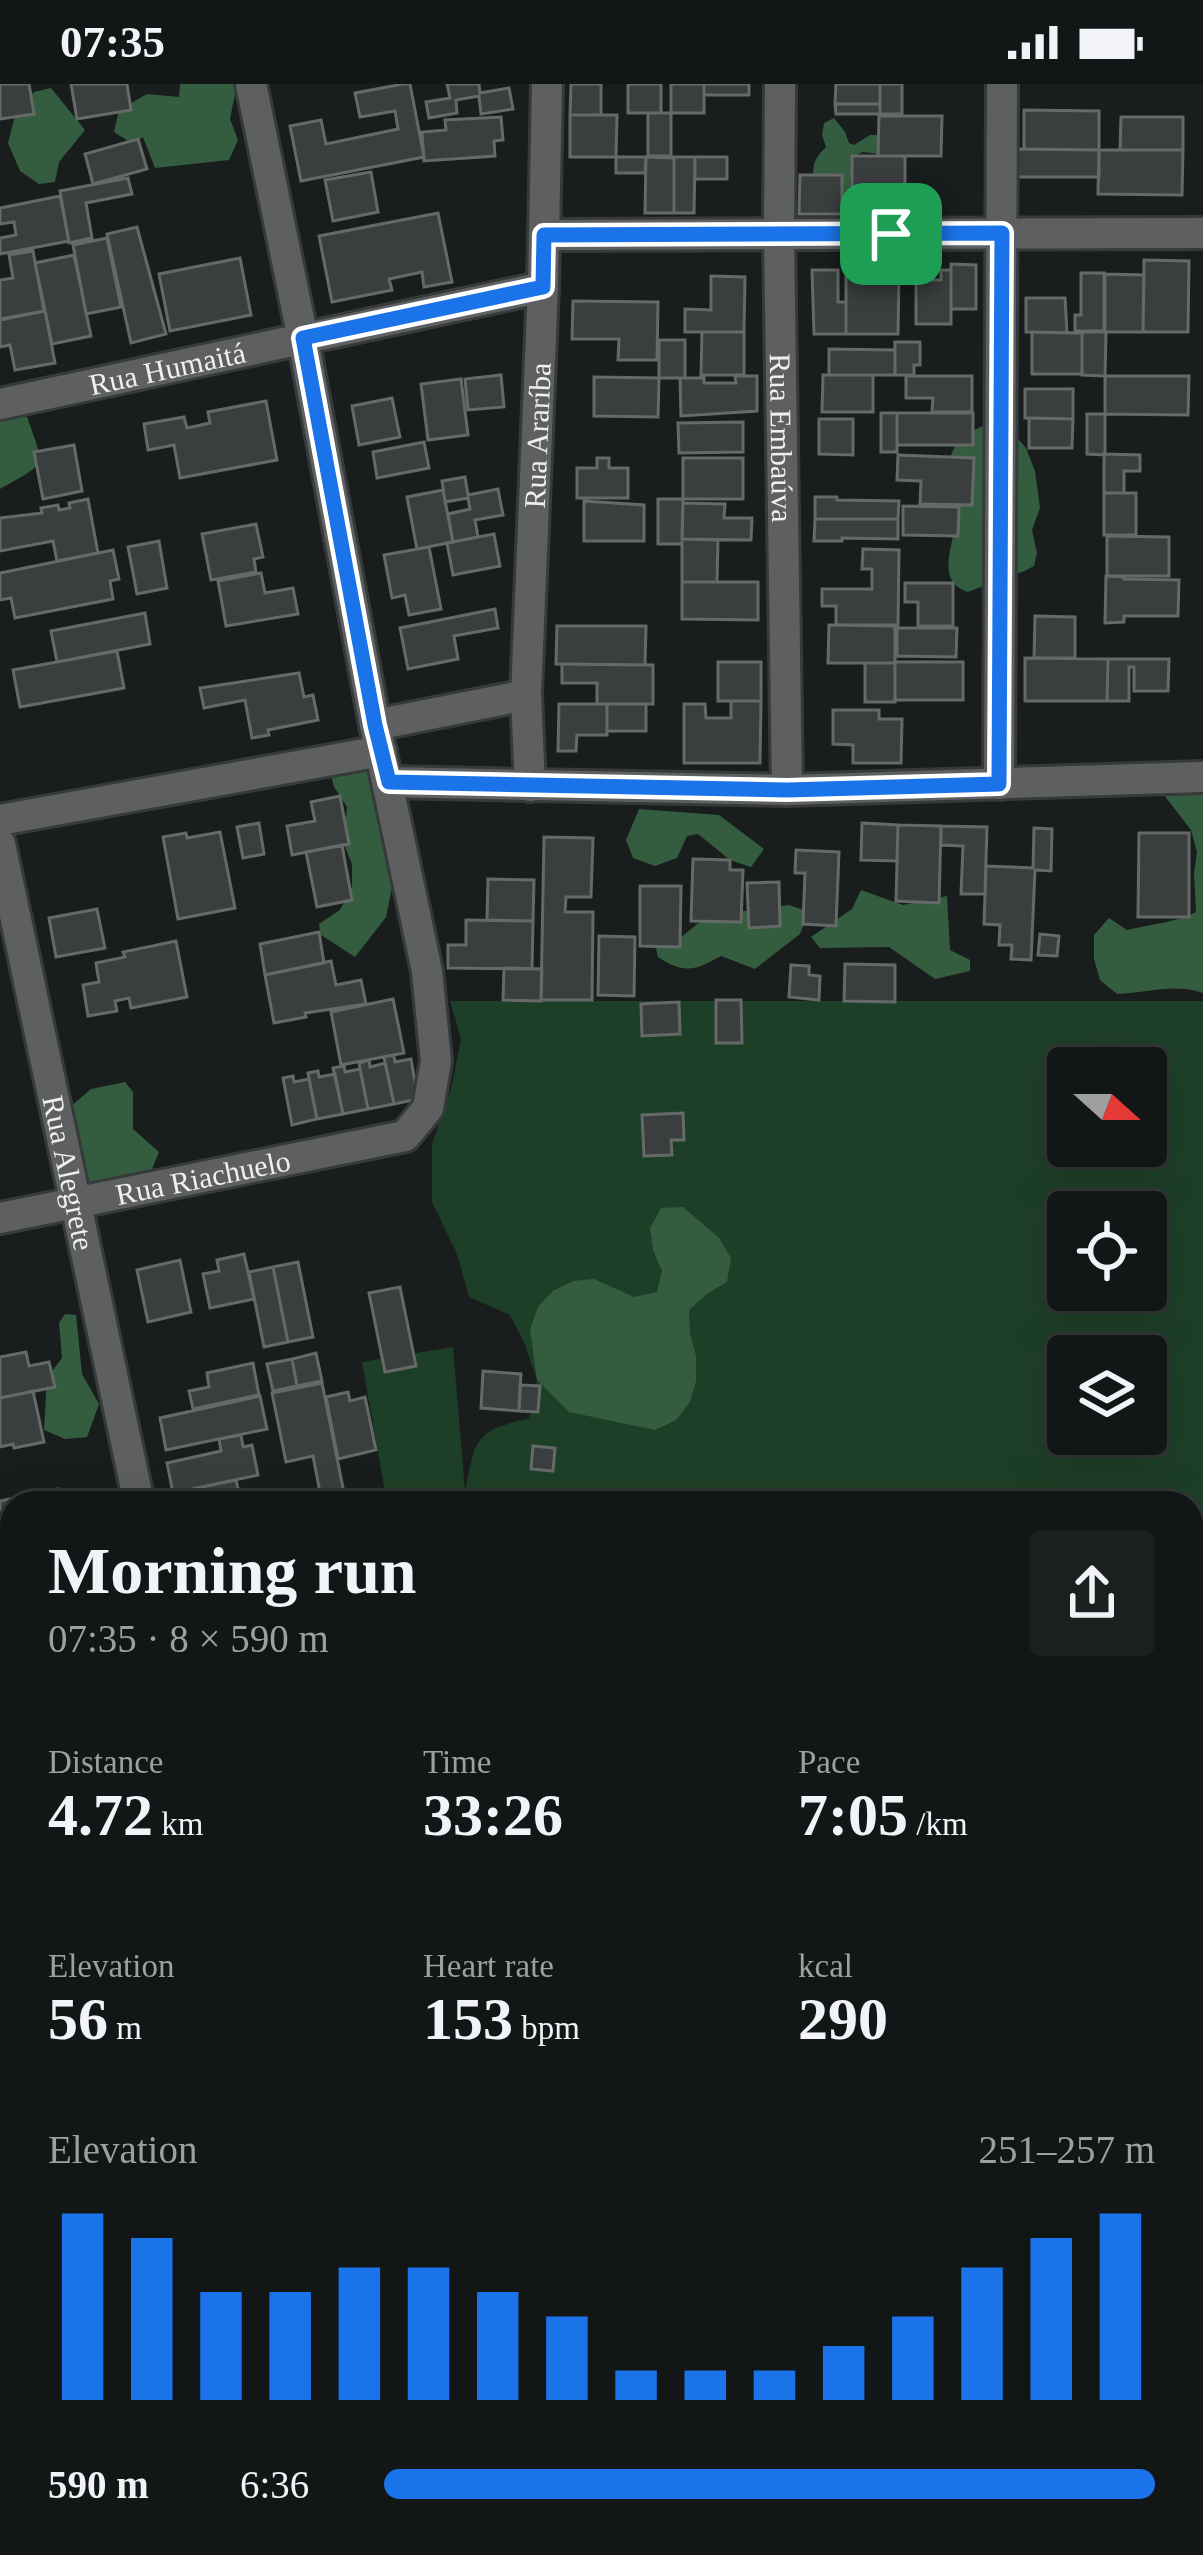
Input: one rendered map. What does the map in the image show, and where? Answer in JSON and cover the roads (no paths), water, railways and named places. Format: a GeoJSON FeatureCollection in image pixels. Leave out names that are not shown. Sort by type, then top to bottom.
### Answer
{"type":"FeatureCollection","features":[{"type":"Feature","properties":{"kind":"street"},"geometry":{"type":"LineString","coordinates":[[251,84],[389,782],[787,790],[1203,777]]}},
{"type":"Feature","properties":{"kind":"street","name":"Rua Araríba"},"geometry":{"type":"LineString","coordinates":[[530,786],[526,695],[547,84]]}},
{"type":"Feature","properties":{"kind":"street","name":"Rua Embaúva"},"geometry":{"type":"LineString","coordinates":[[780,84],[787,790]]}},
{"type":"Feature","properties":{"kind":"street"},"geometry":{"type":"LineString","coordinates":[[999,784],[1002,84]]}},
{"type":"Feature","properties":{"kind":"street"},"geometry":{"type":"LineString","coordinates":[[544,235],[1203,233]]}},
{"type":"Feature","properties":{"kind":"street","name":"Rua Humaitá"},"geometry":{"type":"LineString","coordinates":[[0,404],[543,287]]}},
{"type":"Feature","properties":{"kind":"street"},"geometry":{"type":"LineString","coordinates":[[0,820],[378,738],[526,695]]}},
{"type":"Feature","properties":{"kind":"street","name":"Rua Riachuelo"},"geometry":{"type":"LineString","coordinates":[[0,1218],[405,1136],[428,1108],[436,1061],[427,971],[389,782]]}},
{"type":"Feature","properties":{"kind":"street","name":"Rua Alegrete"},"geometry":{"type":"LineString","coordinates":[[0,844],[136,1491]]}}]}
